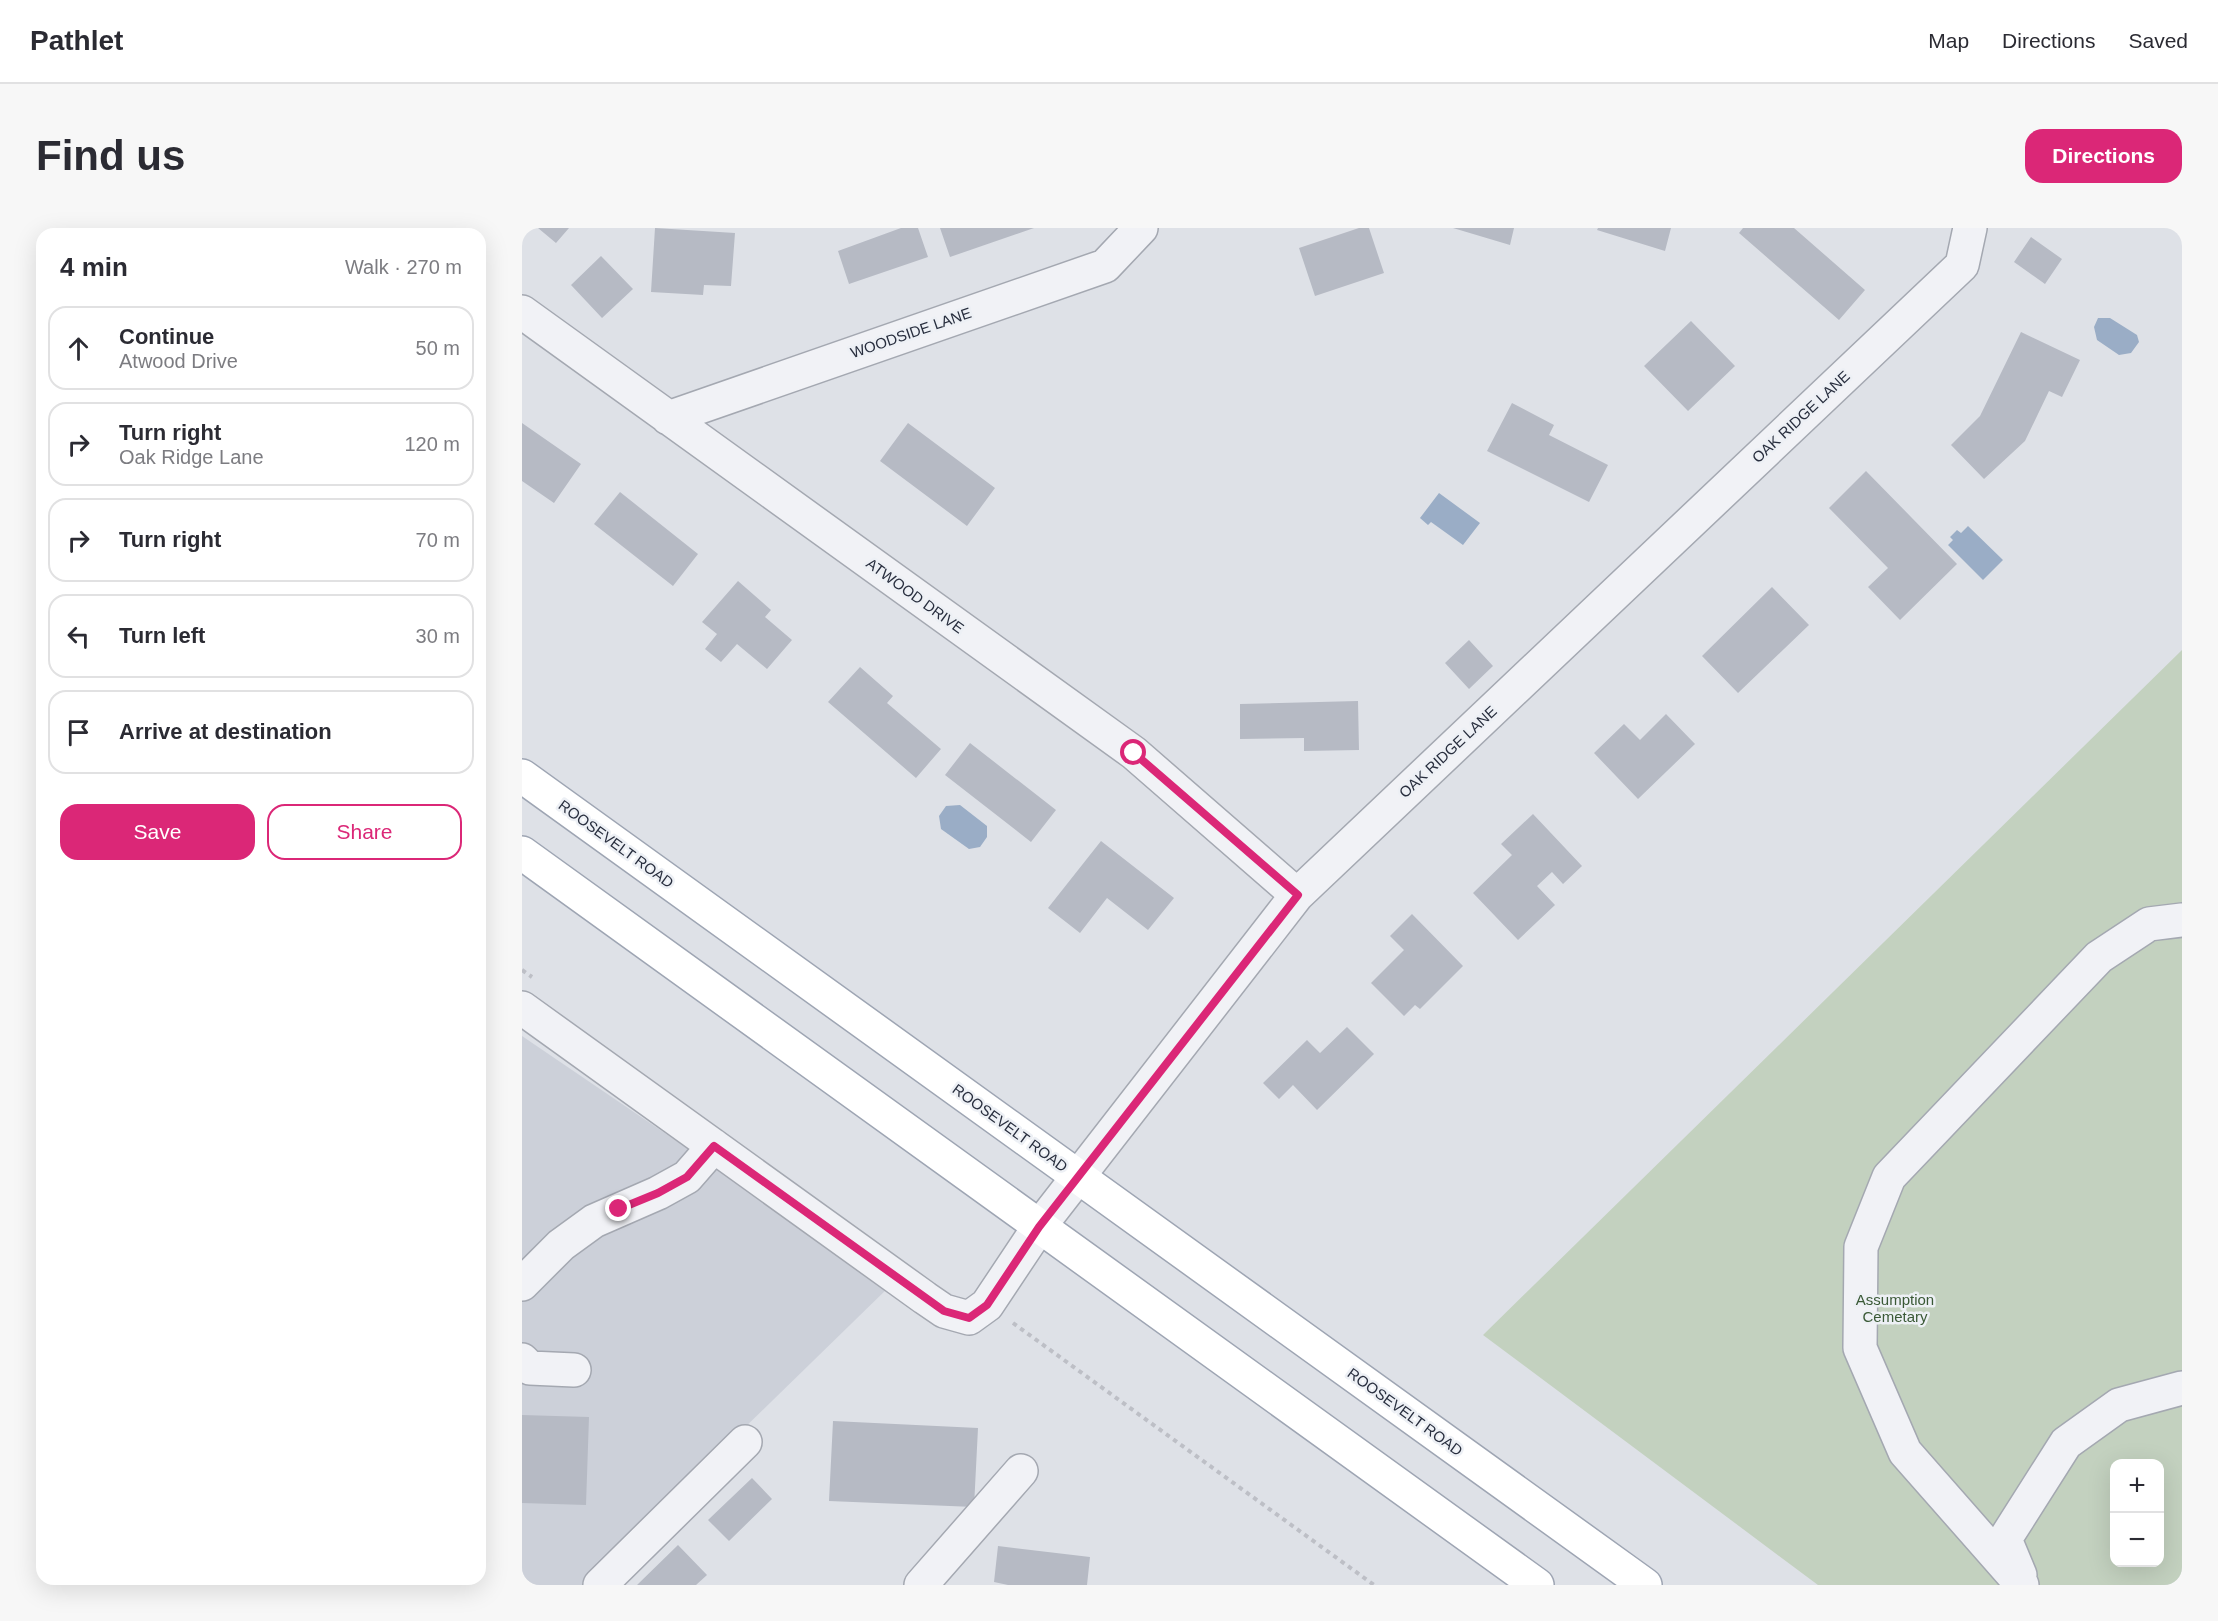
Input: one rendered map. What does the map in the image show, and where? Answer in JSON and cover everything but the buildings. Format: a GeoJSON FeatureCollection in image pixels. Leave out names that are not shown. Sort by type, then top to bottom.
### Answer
{"type":"FeatureCollection","features":[{"type":"Feature","properties":{"kind":"main road","name":"ROOSEVELT ROAD"},"geometry":{"type":"LineString","coordinates":[[522,776],[1645,1585]]}},
{"type":"Feature","properties":{"kind":"main road"},"geometry":{"type":"LineString","coordinates":[[522,854],[1537,1585]]}},
{"type":"Feature","properties":{"kind":"street","name":"WOODSIDE LANE"},"geometry":{"type":"LineString","coordinates":[[668,418],[1105,266],[1141,228]]}},
{"type":"Feature","properties":{"kind":"street","name":"OAK RIDGE LANE"},"geometry":{"type":"LineString","coordinates":[[714,1146],[944,1311],[969,1318],[987,1305],[1039,1227],[1298,895],[1962,265],[1970,228]]}},
{"type":"Feature","properties":{"kind":"street","name":"ATWOOD DRIVE"},"geometry":{"type":"LineString","coordinates":[[522,312],[1134,753],[1298,895]]}},
{"type":"Feature","properties":{"kind":"street"},"geometry":{"type":"LineString","coordinates":[[2023,1585],[1905,1452],[1860,1348],[1861,1247],[1889,1177],[2099,957],[2149,924],[2182,920]]}},
{"type":"Feature","properties":{"kind":"street"},"geometry":{"type":"LineString","coordinates":[[522,1008],[714,1146],[687,1177],[658,1193],[594,1221],[561,1245],[522,1284]]}},
{"type":"Feature","properties":{"kind":"street"},"geometry":{"type":"LineString","coordinates":[[522,1359],[530,1368],[574,1370]]}},
{"type":"Feature","properties":{"kind":"street"},"geometry":{"type":"LineString","coordinates":[[2023,1585],[2005,1539],[2067,1443],[2119,1405],[2182,1388]]}},
{"type":"Feature","properties":{"kind":"street"},"geometry":{"type":"LineString","coordinates":[[600,1585],[746,1442]]}},
{"type":"Feature","properties":{"kind":"street"},"geometry":{"type":"LineString","coordinates":[[921,1585],[1021,1471]]}},
{"type":"Feature","properties":{"kind":"shaded area"},"geometry":{"type":"Polygon","coordinates":[[[522,1036],[890,1286],[583,1585],[522,1585],[522,1036]]]}},
{"type":"Feature","properties":{"kind":"green space","name":"Assumption Cemetary"},"geometry":{"type":"Polygon","coordinates":[[[2182,650],[2182,1585],[1818,1585],[1483,1335],[2182,650]]]}},
{"type":"Feature","properties":{"kind":"water"},"geometry":{"type":"Polygon","coordinates":[[[2098,318],[2110,318],[2137,335],[2139,342],[2131,353],[2119,355],[2097,340],[2094,327],[2098,318]]]}},
{"type":"Feature","properties":{"kind":"water"},"geometry":{"type":"Polygon","coordinates":[[[1439,493],[1480,523],[1463,545],[1431,522],[1428,525],[1420,518],[1439,493]]]}},
{"type":"Feature","properties":{"kind":"water"},"geometry":{"type":"Polygon","coordinates":[[[1968,526],[2003,560],[1983,580],[1948,545],[1953,540],[1950,537],[1957,530],[1961,533],[1968,526]]]}},
{"type":"Feature","properties":{"kind":"water"},"geometry":{"type":"Polygon","coordinates":[[[960,805],[987,826],[987,837],[980,847],[969,849],[941,829],[939,816],[946,806],[960,805]]]}},
{"type":"Feature","properties":{"kind":"route"},"geometry":{"type":"LineString","coordinates":[[619,1209],[658,1193],[687,1177],[714,1146],[944,1311],[969,1318],[987,1305],[1039,1227],[1298,895],[1134,753]]}}]}
